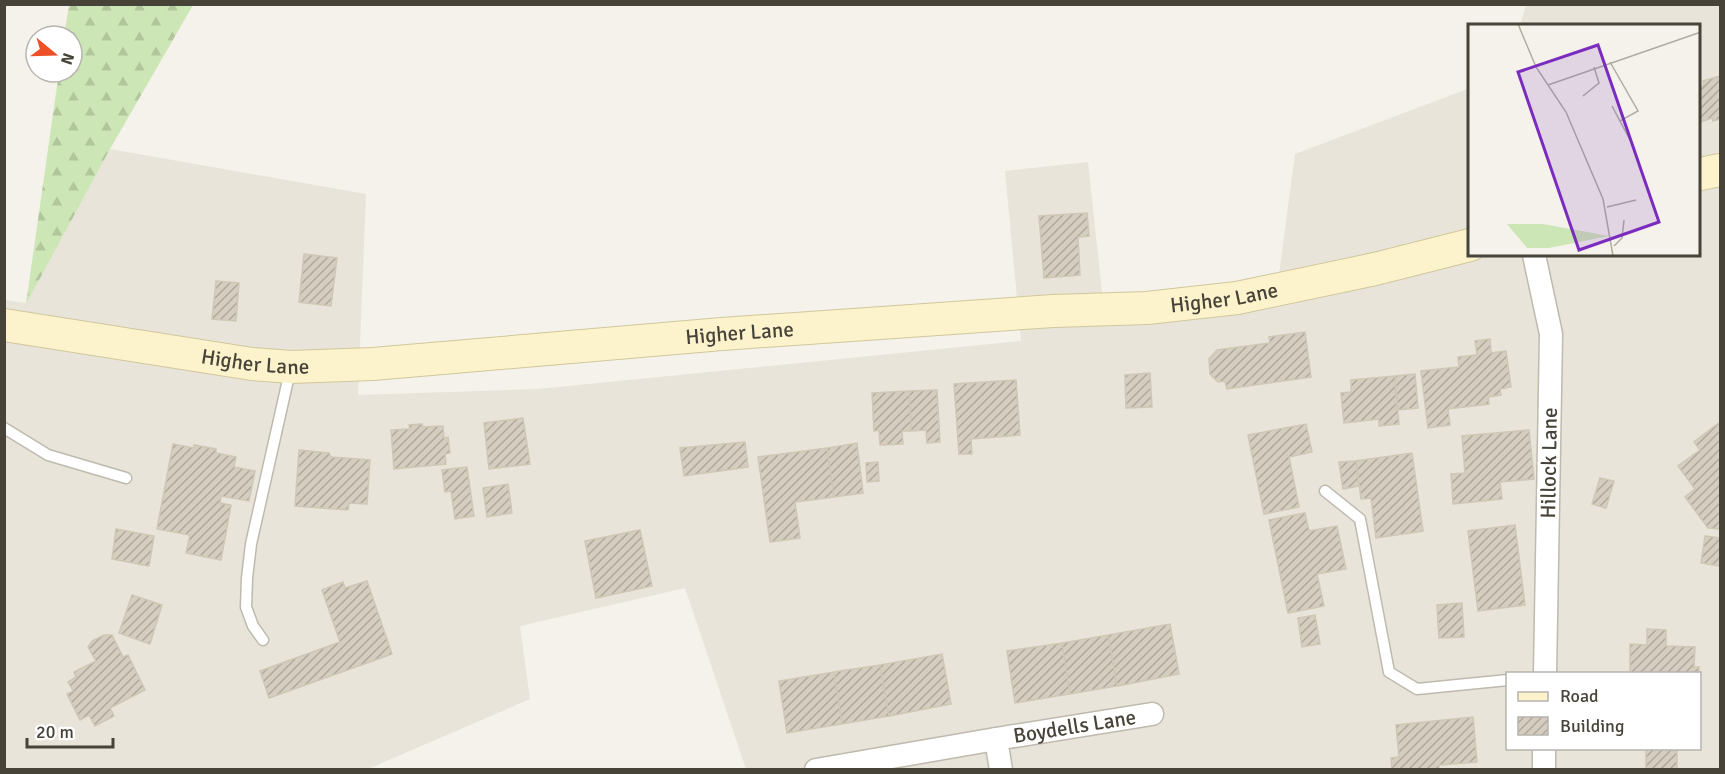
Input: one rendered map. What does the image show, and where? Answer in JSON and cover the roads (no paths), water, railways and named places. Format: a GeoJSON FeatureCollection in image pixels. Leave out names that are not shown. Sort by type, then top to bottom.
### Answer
{"type":"FeatureCollection","features":[{"type":"Feature","properties":{"kind":"street"},"geometry":{"type":"LineString","coordinates":[[1701,174],[1720,170]]}},
{"type":"Feature","properties":{"kind":"street","name":"Higher Lane"},"geometry":{"type":"LineString","coordinates":[[4,325],[252,364],[291,367],[373,364],[722,333],[1053,311],[1147,308],[1237,298],[1375,269],[1468,245]]}},
{"type":"Feature","properties":{"kind":"street","name":"Hillock Lane"},"geometry":{"type":"LineString","coordinates":[[1533,256],[1551,334],[1545,672]]}},
{"type":"Feature","properties":{"kind":"street","name":"Boydells Lane"},"geometry":{"type":"LineString","coordinates":[[816,770],[1152,714]]}},
{"type":"Feature","properties":{"kind":"street","name":"Boydells Lane"},"geometry":{"type":"LineString","coordinates":[[996,740],[1001,770]]}},
{"type":"Feature","properties":{"kind":"street"},"geometry":{"type":"LineString","coordinates":[[1544,750],[1544,770]]}},
{"type":"Feature","properties":{"kind":"lane"},"geometry":{"type":"LineString","coordinates":[[262,640],[253,626],[246,607],[247,578],[251,544],[291,367]]}},
{"type":"Feature","properties":{"kind":"lane"},"geometry":{"type":"LineString","coordinates":[[4,428],[48,455],[126,478]]}},
{"type":"Feature","properties":{"kind":"lane"},"geometry":{"type":"LineString","coordinates":[[1325,490],[1360,519],[1389,672],[1417,689],[1506,680]]}}]}
